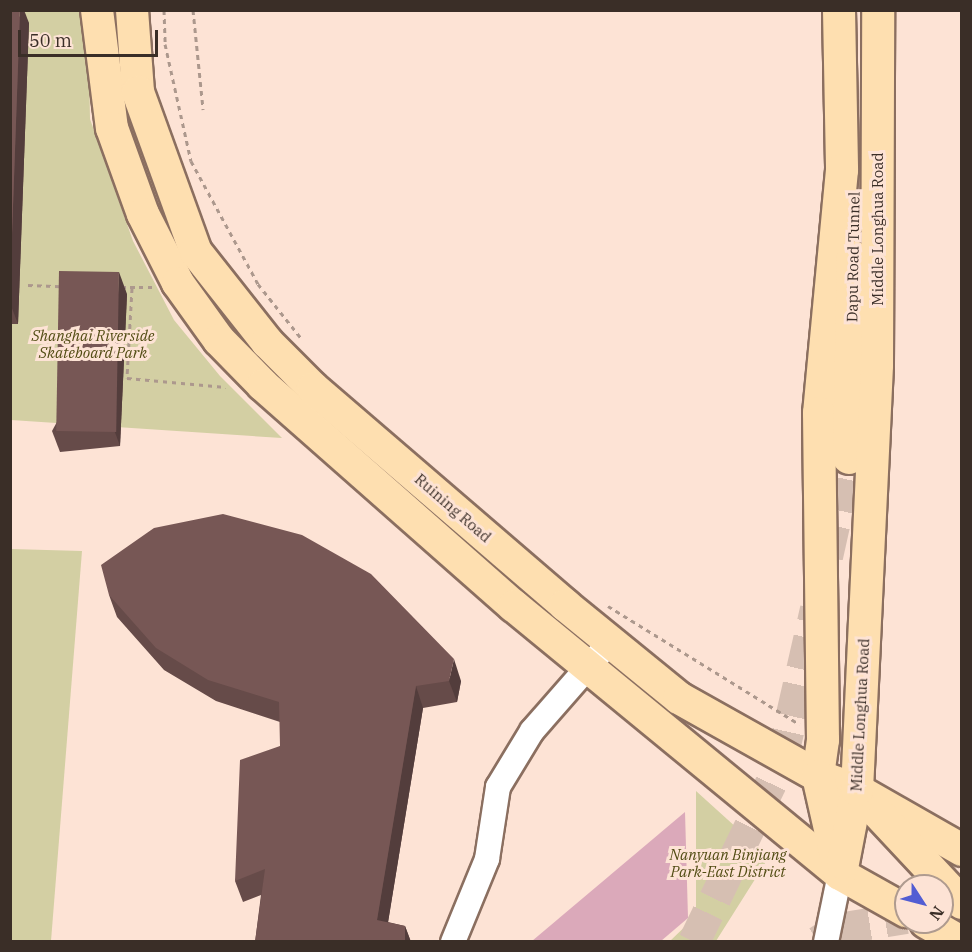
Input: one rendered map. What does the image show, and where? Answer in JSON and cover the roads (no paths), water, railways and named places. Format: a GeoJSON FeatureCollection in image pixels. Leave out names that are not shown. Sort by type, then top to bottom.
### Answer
{"type":"FeatureCollection","features":[{"type":"Feature","properties":{"kind":"main road"},"geometry":{"type":"LineString","coordinates":[[97,10],[98,36],[112,128],[143,214],[178,283],[219,339],[262,385],[588,667],[840,874],[894,903]]}},
{"type":"Feature","properties":{"kind":"main road","name":"Ruining Road"},"geometry":{"type":"LineString","coordinates":[[132,10],[138,92],[153,141],[196,252],[233,303],[313,388],[610,642],[679,698],[818,776],[857,790],[962,850]]}},
{"type":"Feature","properties":{"kind":"main road"},"geometry":{"type":"LineString","coordinates":[[839,10],[838,56],[842,170],[819,413],[824,740],[818,776],[840,874]]}},
{"type":"Feature","properties":{"kind":"main road","name":"Middle Longhua Road"},"geometry":{"type":"LineString","coordinates":[[840,874],[857,790],[877,365],[878,10]]}},
{"type":"Feature","properties":{"kind":"main road","name":"Dapu Road Tunnel"},"geometry":{"type":"LineString","coordinates":[[838,56],[855,190],[849,458]]}},
{"type":"Feature","properties":{"kind":"main road"},"geometry":{"type":"LineString","coordinates":[[857,790],[962,903]]}},
{"type":"Feature","properties":{"kind":"main road"},"geometry":{"type":"LineString","coordinates":[[909,847],[948,870],[962,874]]}},
{"type":"Feature","properties":{"kind":"main road"},"geometry":{"type":"LineString","coordinates":[[947,934],[961,942]]}},
{"type":"Feature","properties":{"kind":"street"},"geometry":{"type":"LineString","coordinates":[[453,942],[487,859],[498,787],[532,732],[610,642]]}},
{"type":"Feature","properties":{"kind":"street"},"geometry":{"type":"LineString","coordinates":[[826,942],[839,894],[840,874]]}},
{"type":"Feature","properties":{"kind":"tunnel"},"geometry":{"type":"LineString","coordinates":[[827,557],[849,458]]}},
{"type":"Feature","properties":{"kind":"tunnel"},"geometry":{"type":"LineString","coordinates":[[694,942],[781,763],[816,609]]}},
{"type":"Feature","properties":{"kind":"tunnel"},"geometry":{"type":"LineString","coordinates":[[954,918],[962,920]]}},
{"type":"Feature","properties":{"kind":"tunnel"},"geometry":{"type":"LineString","coordinates":[[818,942],[838,929],[894,920]]}},
{"type":"Feature","properties":{"kind":"park label","name":"Shanghai Riverside Skateboard Park"},"geometry":{"type":"Point","coordinates":[93,344]}},
{"type":"Feature","properties":{"kind":"park label","name":"Nanyuan Binjiang Park-East District"},"geometry":{"type":"Point","coordinates":[728,862]}}]}
